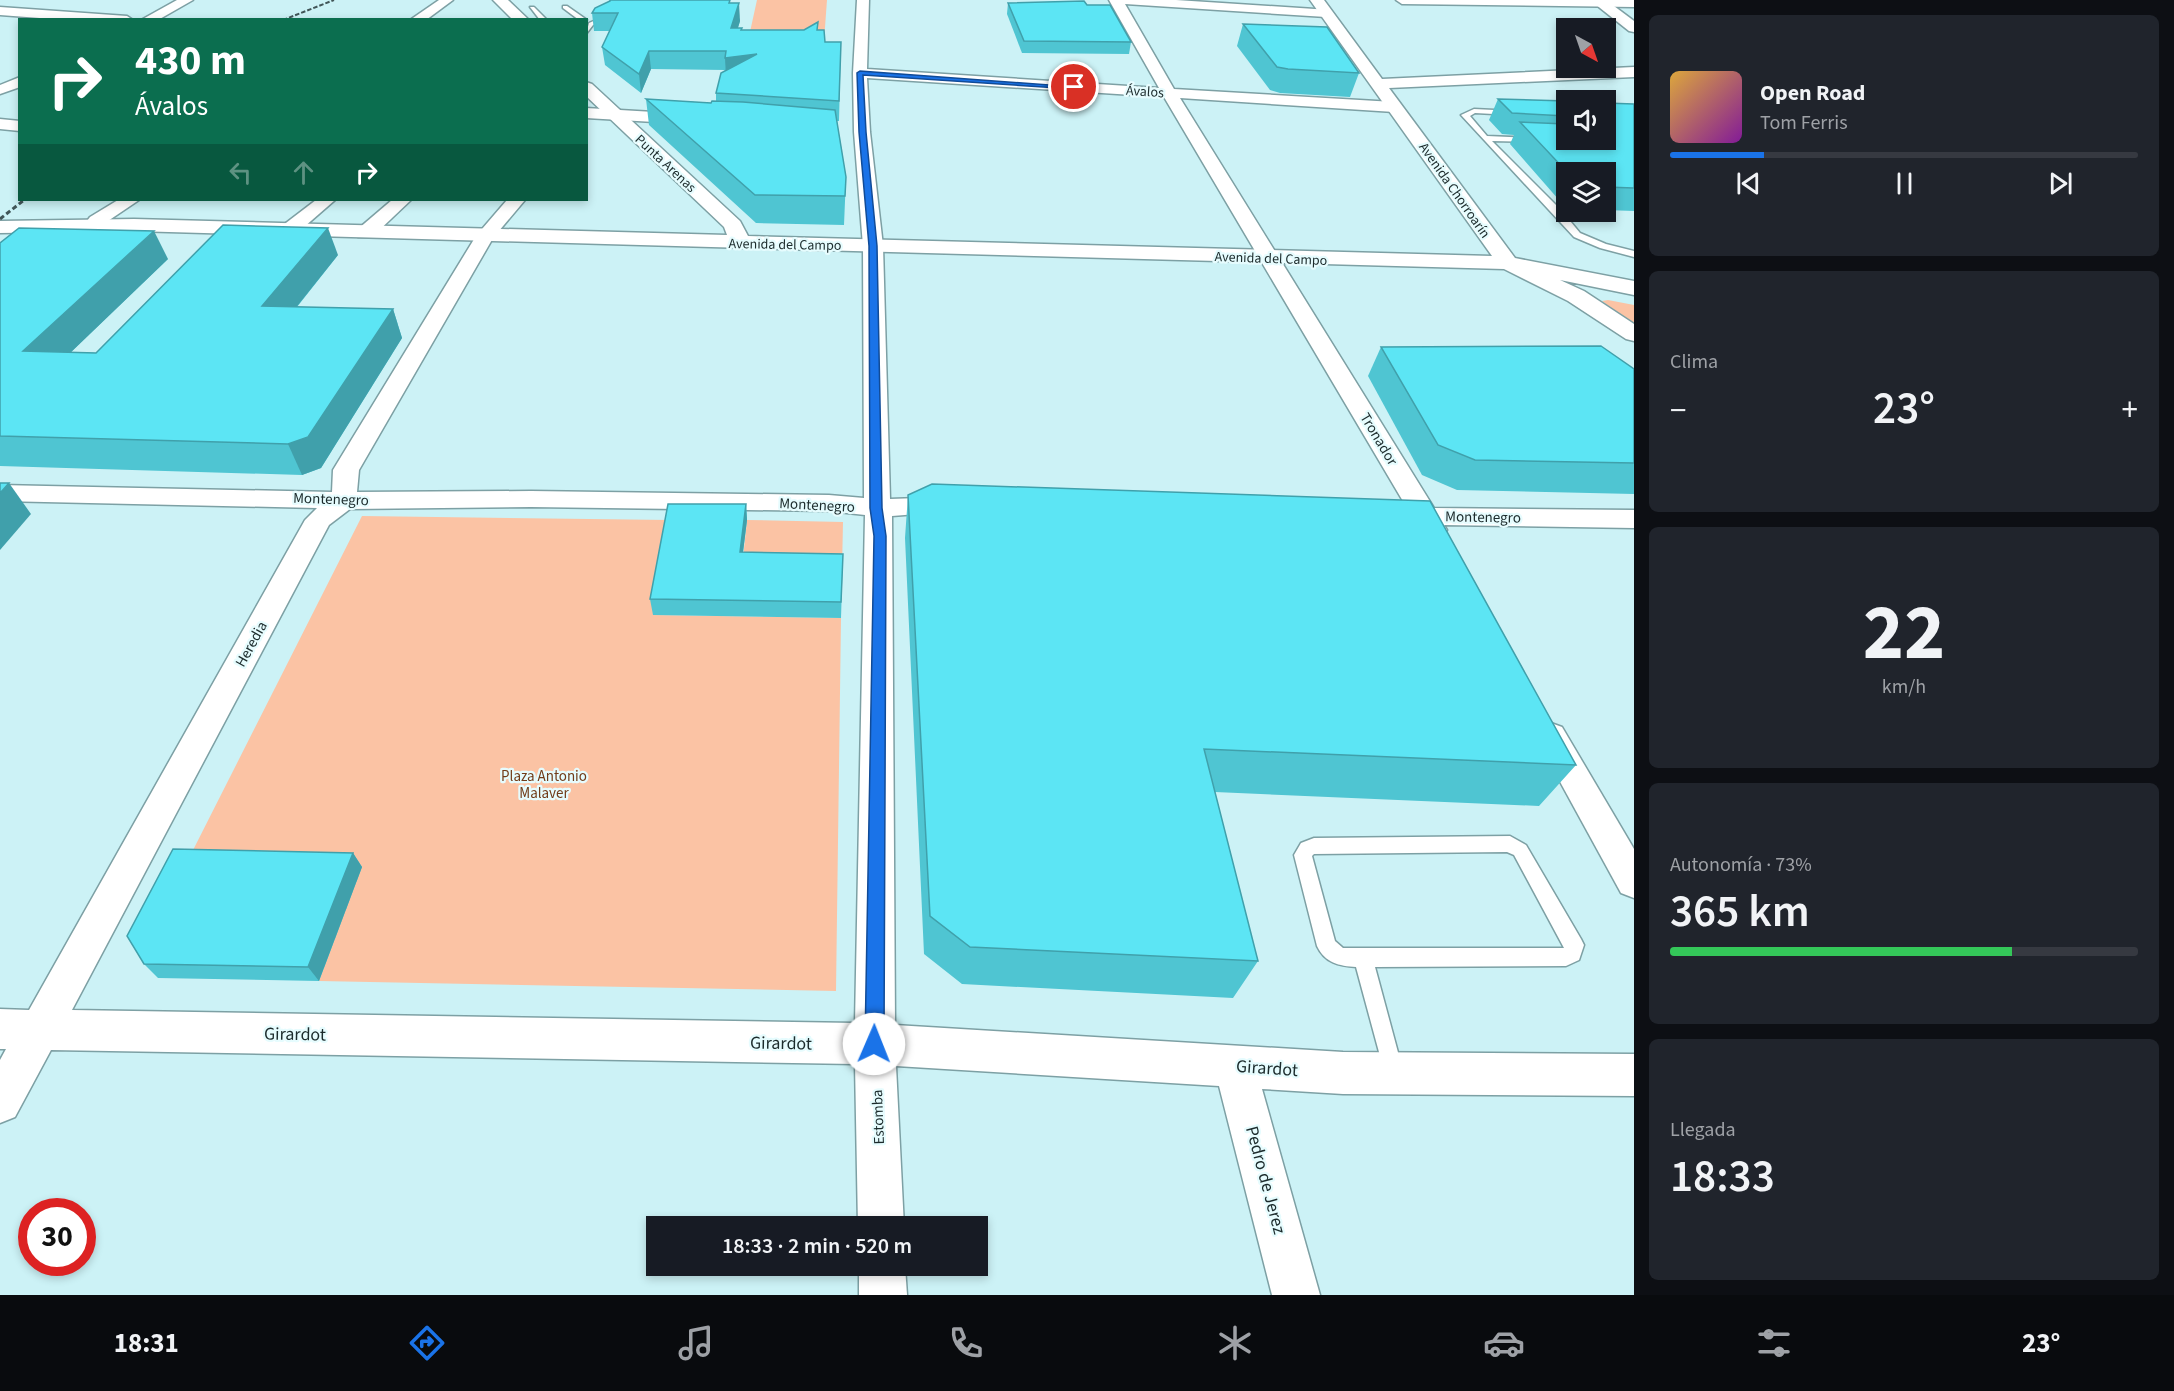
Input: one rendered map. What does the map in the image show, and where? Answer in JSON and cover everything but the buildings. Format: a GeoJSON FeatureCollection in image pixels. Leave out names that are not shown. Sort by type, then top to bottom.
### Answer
{"type":"FeatureCollection","features":[{"type":"Feature","properties":{"kind":"main road"},"geometry":{"type":"LineString","coordinates":[[500,0],[520,18]]}},
{"type":"Feature","properties":{"kind":"main road"},"geometry":{"type":"LineString","coordinates":[[1599,1],[1634,28]]}},
{"type":"Feature","properties":{"kind":"main road","name":"Avenida Chorroarín"},"geometry":{"type":"LineString","coordinates":[[1322,7],[1508,263],[1576,296],[1629,329]]}},
{"type":"Feature","properties":{"kind":"main road"},"geometry":{"type":"LineString","coordinates":[[1377,84],[1634,72]]}},
{"type":"Feature","properties":{"kind":"main road","name":"Punta Arenas"},"geometry":{"type":"LineString","coordinates":[[588,89],[733,225],[741,243]]}},
{"type":"Feature","properties":{"kind":"main road","name":"Avenida del Campo"},"geometry":{"type":"LineString","coordinates":[[0,215],[96,220],[134,225]]}},
{"type":"Feature","properties":{"kind":"main road","name":"Avenida del Campo"},"geometry":{"type":"LineString","coordinates":[[0,227],[134,225],[1508,263]]}},
{"type":"Feature","properties":{"kind":"main road"},"geometry":{"type":"LineString","coordinates":[[1508,263],[1634,288]]}},
{"type":"Feature","properties":{"kind":"street"},"geometry":{"type":"LineString","coordinates":[[151,18],[187,0]]}},
{"type":"Feature","properties":{"kind":"street"},"geometry":{"type":"LineString","coordinates":[[419,18],[447,0]]}},
{"type":"Feature","properties":{"kind":"street","name":"Estomba"},"geometry":{"type":"LineString","coordinates":[[862,0],[856,132],[873,246],[876,508],[880,536],[874,1044],[881,1216]]}},
{"type":"Feature","properties":{"kind":"street"},"geometry":{"type":"LineString","coordinates":[[1115,0],[1322,7]]}},
{"type":"Feature","properties":{"kind":"street","name":"Tronador"},"geometry":{"type":"LineString","coordinates":[[1115,0],[1450,557]]}},
{"type":"Feature","properties":{"kind":"street"},"geometry":{"type":"LineString","coordinates":[[1402,0],[1634,3]]}},
{"type":"Feature","properties":{"kind":"street"},"geometry":{"type":"LineString","coordinates":[[0,10],[102,18]]}},
{"type":"Feature","properties":{"kind":"street","name":"Ávalos"},"geometry":{"type":"LineString","coordinates":[[860,73],[1394,107]]}},
{"type":"Feature","properties":{"kind":"street"},"geometry":{"type":"LineString","coordinates":[[0,90],[18,82]]}},
{"type":"Feature","properties":{"kind":"street"},"geometry":{"type":"LineString","coordinates":[[588,113],[709,120]]}},
{"type":"Feature","properties":{"kind":"street"},"geometry":{"type":"LineString","coordinates":[[588,118],[615,116]]}},
{"type":"Feature","properties":{"kind":"street"},"geometry":{"type":"LineString","coordinates":[[0,124],[18,126]]}},
{"type":"Feature","properties":{"kind":"street"},"geometry":{"type":"LineString","coordinates":[[96,220],[128,201]]}},
{"type":"Feature","properties":{"kind":"street"},"geometry":{"type":"LineString","coordinates":[[289,230],[325,201]]}},
{"type":"Feature","properties":{"kind":"street"},"geometry":{"type":"LineString","coordinates":[[365,233],[401,201]]}},
{"type":"Feature","properties":{"kind":"street"},"geometry":{"type":"LineString","coordinates":[[344,500],[346,470],[485,236],[515,201]]}},
{"type":"Feature","properties":{"kind":"street"},"geometry":{"type":"LineString","coordinates":[[7,248],[36,228]]}},
{"type":"Feature","properties":{"kind":"street","name":"Montenegro"},"geometry":{"type":"LineString","coordinates":[[0,493],[344,500],[531,499],[829,503],[876,508],[938,504],[973,505]]}},
{"type":"Feature","properties":{"kind":"street","name":"Heredia"},"geometry":{"type":"LineString","coordinates":[[0,1102],[318,520],[344,500]]}},
{"type":"Feature","properties":{"kind":"street","name":"Montenegro"},"geometry":{"type":"LineString","coordinates":[[1379,516],[1634,519]]}},
{"type":"Feature","properties":{"kind":"street"},"geometry":{"type":"LineString","coordinates":[[1536,710],[1634,882]]}},
{"type":"Feature","properties":{"kind":"street","name":"Girardot"},"geometry":{"type":"LineString","coordinates":[[0,1029],[874,1044],[1235,1066],[1394,1073],[1634,1075]]}},
{"type":"Feature","properties":{"kind":"street","name":"Pedro de Jerez"},"geometry":{"type":"LineString","coordinates":[[1235,1066],[1296,1295]]}},
{"type":"Feature","properties":{"kind":"street"},"geometry":{"type":"LineString","coordinates":[[882,1276],[883,1295]]}},
{"type":"Feature","properties":{"kind":"lane"},"geometry":{"type":"LineString","coordinates":[[588,21],[608,17],[613,2]]}},
{"type":"Feature","properties":{"kind":"lane"},"geometry":{"type":"LineString","coordinates":[[565,7],[582,18]]}},
{"type":"Feature","properties":{"kind":"lane"},"geometry":{"type":"LineString","coordinates":[[532,8],[542,18]]}},
{"type":"Feature","properties":{"kind":"lane"},"geometry":{"type":"LineString","coordinates":[[1520,113],[1474,111],[1466,114],[1485,138],[1558,212],[1577,235],[1603,246],[1634,254]]}},
{"type":"Feature","properties":{"kind":"lane"},"geometry":{"type":"LineString","coordinates":[[1485,138],[1540,141]]}},
{"type":"Feature","properties":{"kind":"lane"},"geometry":{"type":"LineString","coordinates":[[1510,844],[1520,850],[1574,945],[1572,954],[1566,957],[1363,958],[1339,957],[1327,946],[1303,855],[1307,848],[1314,846],[1510,844]]}},
{"type":"Feature","properties":{"kind":"lane"},"geometry":{"type":"LineString","coordinates":[[1363,958],[1394,1073]]}},
{"type":"Feature","properties":{"kind":"green space"},"geometry":{"type":"Polygon","coordinates":[[[757,0],[827,0],[824,41],[748,41],[757,0]]]}},
{"type":"Feature","properties":{"kind":"green space"},"geometry":{"type":"Polygon","coordinates":[[[1602,301],[1634,305],[1634,325],[1602,301]]]}},
{"type":"Feature","properties":{"kind":"green space","name":"Plaza Antonio Malaver"},"geometry":{"type":"Polygon","coordinates":[[[362,516],[670,520],[653,615],[841,618],[836,991],[319,981],[361,867],[186,864],[362,516]]]}},
{"type":"Feature","properties":{"kind":"green space"},"geometry":{"type":"Polygon","coordinates":[[[747,520],[843,522],[842,570],[742,568],[747,520]]]}},
{"type":"Feature","properties":{"kind":"railway"},"geometry":{"type":"LineString","coordinates":[[288,18],[334,0]]}},
{"type":"Feature","properties":{"kind":"railway"},"geometry":{"type":"LineString","coordinates":[[0,219],[23,201]]}},
{"type":"Feature","properties":{"kind":"route"},"geometry":{"type":"LineString","coordinates":[[874,1044],[880,536],[876,508],[873,246],[862,132],[860,73],[1074,87]]}}]}
